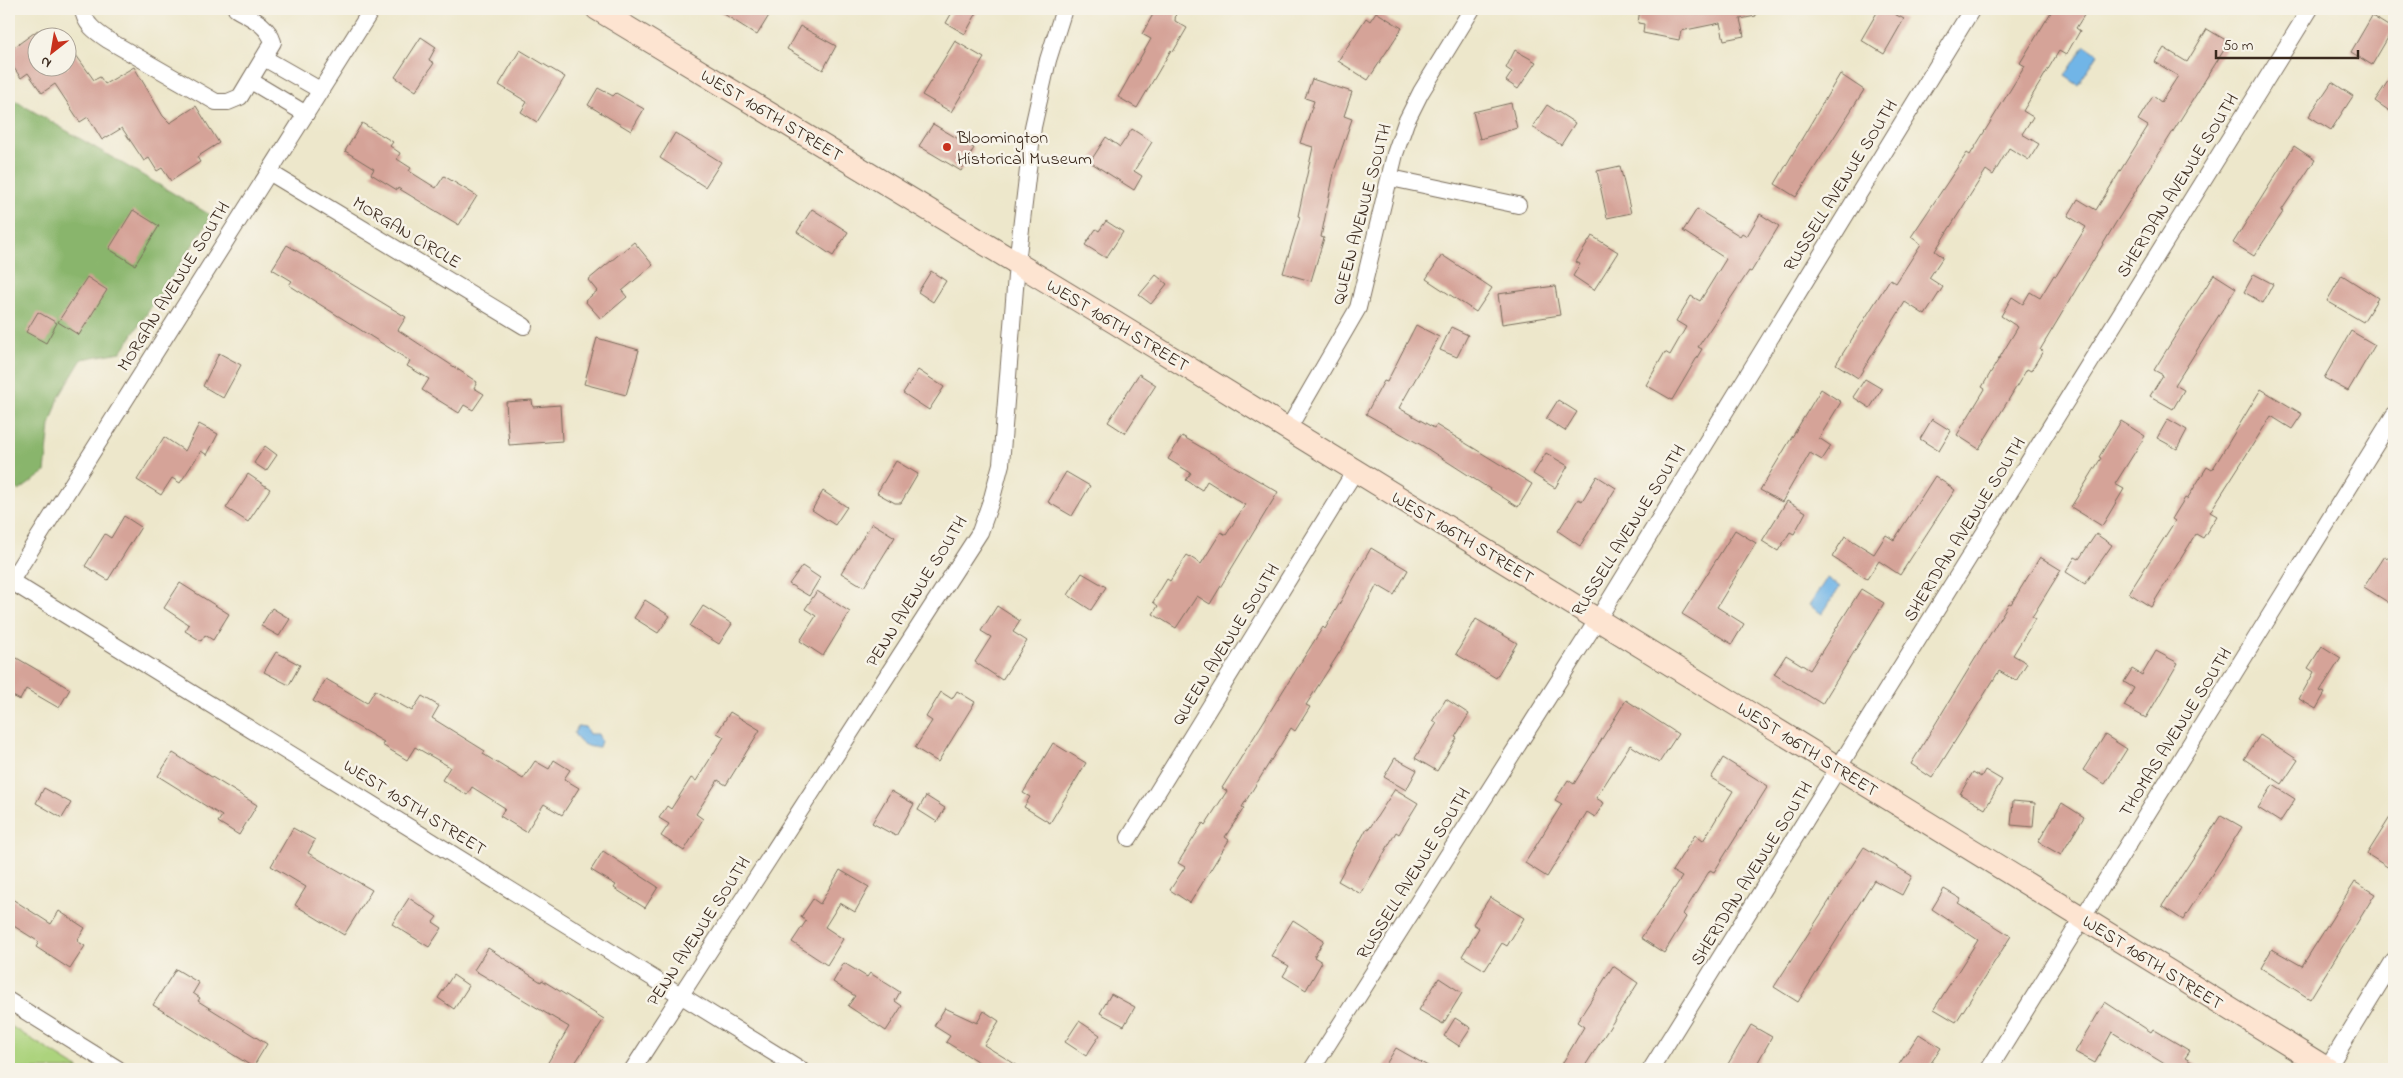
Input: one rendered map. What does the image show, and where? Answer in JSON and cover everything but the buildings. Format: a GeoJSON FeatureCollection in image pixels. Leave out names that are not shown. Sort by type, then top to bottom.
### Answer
{"type":"FeatureCollection","features":[{"type":"Feature","properties":{"kind":"street"},"geometry":{"type":"LineString","coordinates":[[84,9],[84,18],[93,29],[108,40],[216,102],[228,102],[240,97],[273,42],[270,33],[261,23],[236,9]]}},
{"type":"Feature","properties":{"kind":"street","name":"MORGAN AVENUE SOUTH"},"geometry":{"type":"LineString","coordinates":[[9,582],[372,9]]}},
{"type":"Feature","properties":{"kind":"street","name":"WEST 106TH STREET"},"geometry":{"type":"LineString","coordinates":[[596,9],[1288,429],[2327,1069]]}},
{"type":"Feature","properties":{"kind":"street","name":"PENN AVENUE SOUTH"},"geometry":{"type":"LineString","coordinates":[[633,1069],[980,532],[1001,464],[1017,264],[1033,127],[1048,60],[1064,9]]}},
{"type":"Feature","properties":{"kind":"street","name":"QUEEN AVENUE SOUTH"},"geometry":{"type":"LineString","coordinates":[[1288,429],[1358,308],[1391,178],[1395,154],[1406,122],[1421,92],[1472,9]]}},
{"type":"Feature","properties":{"kind":"street","name":"RUSSELL AVENUE SOUTH"},"geometry":{"type":"LineString","coordinates":[[1312,1069],[1598,619],[1972,9]]}},
{"type":"Feature","properties":{"kind":"street","name":"SHERIDAN AVENUE SOUTH"},"geometry":{"type":"LineString","coordinates":[[1651,1069],[1840,769],[2310,9]]}},
{"type":"Feature","properties":{"kind":"street"},"geometry":{"type":"LineString","coordinates":[[264,58],[320,90]]}},
{"type":"Feature","properties":{"kind":"street"},"geometry":{"type":"LineString","coordinates":[[251,81],[306,114]]}},
{"type":"Feature","properties":{"kind":"street","name":"MORGAN CIRCLE"},"geometry":{"type":"LineString","coordinates":[[269,172],[524,326]]}},
{"type":"Feature","properties":{"kind":"street"},"geometry":{"type":"LineString","coordinates":[[1391,178],[1518,205]]}},
{"type":"Feature","properties":{"kind":"street","name":"THOMAS AVENUE SOUTH"},"geometry":{"type":"LineString","coordinates":[[1989,1069],[2394,415]]}},
{"type":"Feature","properties":{"kind":"street","name":"QUEEN AVENUE SOUTH"},"geometry":{"type":"LineString","coordinates":[[1129,838],[1355,471]]}},
{"type":"Feature","properties":{"kind":"street","name":"WEST 105TH STREET"},"geometry":{"type":"LineString","coordinates":[[9,582],[800,1069]]}},
{"type":"Feature","properties":{"kind":"street"},"geometry":{"type":"LineString","coordinates":[[2327,1069],[2394,960]]}},
{"type":"Feature","properties":{"kind":"street"},"geometry":{"type":"LineString","coordinates":[[9,1001],[118,1069]]}},
{"type":"Feature","properties":{"kind":"green space"},"geometry":{"type":"Polygon","coordinates":[[[9,97],[212,216],[121,352],[82,359],[59,397],[50,425],[45,472],[19,491],[9,483],[9,97]]]}},
{"type":"Feature","properties":{"kind":"green space"},"geometry":{"type":"Polygon","coordinates":[[[9,1025],[79,1069],[9,1069],[9,1025]]]}},
{"type":"Feature","properties":{"kind":"water"},"geometry":{"type":"Polygon","coordinates":[[[2085,45],[2098,54],[2078,85],[2065,76],[2085,45]]]}},
{"type":"Feature","properties":{"kind":"water"},"geometry":{"type":"Polygon","coordinates":[[[1827,578],[1840,587],[1822,614],[1809,605],[1827,578]]]}},
{"type":"Feature","properties":{"kind":"water"},"geometry":{"type":"Polygon","coordinates":[[[578,726],[585,727],[589,734],[598,734],[601,741],[599,747],[587,746],[578,740],[574,733],[578,726]]]}},
{"type":"Feature","properties":{"kind":"place","name":"Bloomington Historical Museum"},"geometry":{"type":"Point","coordinates":[947,147]}}]}
